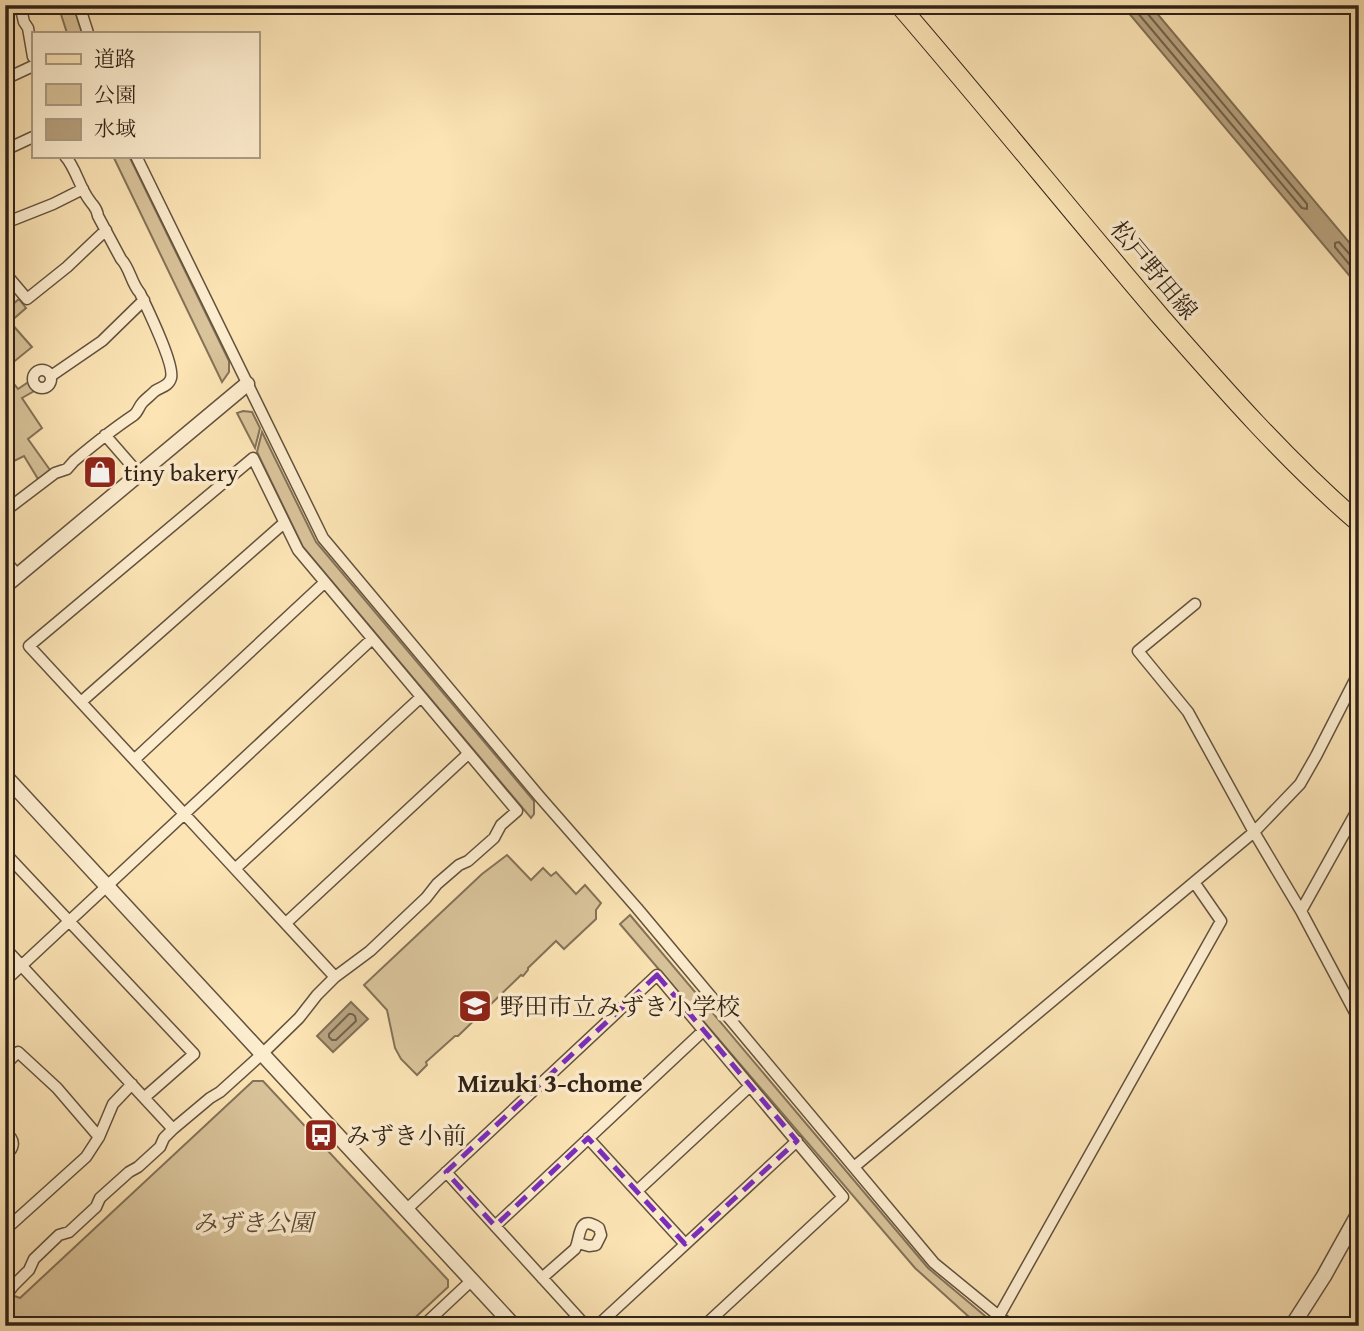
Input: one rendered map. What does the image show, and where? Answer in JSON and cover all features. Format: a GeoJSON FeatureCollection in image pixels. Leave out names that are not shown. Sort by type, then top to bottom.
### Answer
{"type":"FeatureCollection","features":[{"type":"Feature","properties":{"kind":"main road","name":"松戸野田線"},"geometry":{"type":"LineString","coordinates":[[899,5],[1230,396],[1331,500],[1359,523]]}},
{"type":"Feature","properties":{"kind":"street"},"geometry":{"type":"LineString","coordinates":[[20,5],[32,51]]}},
{"type":"Feature","properties":{"kind":"street"},"geometry":{"type":"LineString","coordinates":[[79,5],[88,32]]}},
{"type":"Feature","properties":{"kind":"street"},"geometry":{"type":"LineString","coordinates":[[5,79],[32,66]]}},
{"type":"Feature","properties":{"kind":"street"},"geometry":{"type":"LineString","coordinates":[[5,150],[32,137]]}},
{"type":"Feature","properties":{"kind":"street"},"geometry":{"type":"LineString","coordinates":[[5,511],[55,473],[67,469],[137,412],[141,404],[171,379],[171,366],[162,338],[97,210],[88,200],[67,158]]}},
{"type":"Feature","properties":{"kind":"street"},"geometry":{"type":"LineString","coordinates":[[137,158],[323,538],[934,1263],[1010,1326]]}},
{"type":"Feature","properties":{"kind":"street"},"geometry":{"type":"LineString","coordinates":[[5,223],[54,204],[83,189]]}},
{"type":"Feature","properties":{"kind":"street"},"geometry":{"type":"LineString","coordinates":[[5,272],[27,299],[67,267],[106,230]]}},
{"type":"Feature","properties":{"kind":"street"},"geometry":{"type":"LineString","coordinates":[[51,376],[102,341],[144,300]]}},
{"type":"Feature","properties":{"kind":"street"},"geometry":{"type":"LineString","coordinates":[[5,586],[247,384]]}},
{"type":"Feature","properties":{"kind":"street"},"geometry":{"type":"LineString","coordinates":[[106,435],[139,474]]}},
{"type":"Feature","properties":{"kind":"street"},"geometry":{"type":"LineString","coordinates":[[5,1297],[29,1270],[34,1259],[96,1207],[100,1198],[160,1147],[173,1129],[262,1054],[335,977],[370,951],[459,865],[468,861],[494,838],[501,825],[517,811],[298,550],[253,458],[29,646],[335,977]]}},
{"type":"Feature","properties":{"kind":"street"},"geometry":{"type":"LineString","coordinates":[[81,702],[284,523]]}},
{"type":"Feature","properties":{"kind":"street"},"geometry":{"type":"LineString","coordinates":[[5,561],[18,576]]}},
{"type":"Feature","properties":{"kind":"street"},"geometry":{"type":"LineString","coordinates":[[135,759],[324,583]]}},
{"type":"Feature","properties":{"kind":"street"},"geometry":{"type":"LineString","coordinates":[[1195,604],[1138,651],[1188,712],[1359,1020]]}},
{"type":"Feature","properties":{"kind":"street"},"geometry":{"type":"LineString","coordinates":[[5,981],[373,639]]}},
{"type":"Feature","properties":{"kind":"street"},"geometry":{"type":"LineString","coordinates":[[854,1167],[1254,832],[1300,784],[1355,688],[1359,672]]}},
{"type":"Feature","properties":{"kind":"street"},"geometry":{"type":"LineString","coordinates":[[236,868],[421,697]]}},
{"type":"Feature","properties":{"kind":"street"},"geometry":{"type":"LineString","coordinates":[[286,923],[468,754]]}},
{"type":"Feature","properties":{"kind":"street"},"geometry":{"type":"LineString","coordinates":[[5,776],[514,1326]]}},
{"type":"Feature","properties":{"kind":"street"},"geometry":{"type":"LineString","coordinates":[[1301,912],[1359,807]]}},
{"type":"Feature","properties":{"kind":"street"},"geometry":{"type":"LineString","coordinates":[[5,853],[194,1054],[145,1097]]}},
{"type":"Feature","properties":{"kind":"street"},"geometry":{"type":"LineString","coordinates":[[999,1316],[1221,921],[1194,882]]}},
{"type":"Feature","properties":{"kind":"street"},"geometry":{"type":"LineString","coordinates":[[5,948],[173,1129]]}},
{"type":"Feature","properties":{"kind":"street"},"geometry":{"type":"LineString","coordinates":[[407,1209],[657,975],[843,1197],[704,1326]]}},
{"type":"Feature","properties":{"kind":"street"},"geometry":{"type":"LineString","coordinates":[[495,1226],[703,1031]]}},
{"type":"Feature","properties":{"kind":"street"},"geometry":{"type":"LineString","coordinates":[[5,1065],[18,1052],[57,1088],[99,1137]]}},
{"type":"Feature","properties":{"kind":"street"},"geometry":{"type":"LineString","coordinates":[[5,1230],[86,1157],[99,1137],[113,1104],[131,1084]]}},
{"type":"Feature","properties":{"kind":"street"},"geometry":{"type":"LineString","coordinates":[[637,1191],[750,1086]]}},
{"type":"Feature","properties":{"kind":"street"},"geometry":{"type":"LineString","coordinates":[[5,1133],[13,1144],[11,1150],[5,1154]]}},
{"type":"Feature","properties":{"kind":"street"},"geometry":{"type":"LineString","coordinates":[[588,1138],[685,1244]]}},
{"type":"Feature","properties":{"kind":"street"},"geometry":{"type":"LineString","coordinates":[[597,1326],[797,1141]]}},
{"type":"Feature","properties":{"kind":"street"},"geometry":{"type":"LineString","coordinates":[[446,1172],[586,1326]]}},
{"type":"Feature","properties":{"kind":"street"},"geometry":{"type":"LineString","coordinates":[[1292,1326],[1359,1213]]}},
{"type":"Feature","properties":{"kind":"street"},"geometry":{"type":"LineString","coordinates":[[542,1278],[575,1249],[578,1243]]}},
{"type":"Feature","properties":{"kind":"street"},"geometry":{"type":"LineString","coordinates":[[423,1326],[472,1280]]}},
{"type":"Feature","properties":{"kind":"highlighted area"},"geometry":{"type":"Polygon","coordinates":[[[657,975],[797,1141],[685,1244],[588,1138],[495,1226],[446,1172],[657,975]]]}},
{"type":"Feature","properties":{"kind":"green space"},"geometry":{"type":"Polygon","coordinates":[[[58,5],[73,5],[82,32],[67,32],[58,5]]]}},
{"type":"Feature","properties":{"kind":"green space"},"geometry":{"type":"Polygon","coordinates":[[[114,158],[130,158],[229,361],[229,372],[222,382],[114,158]]]}},
{"type":"Feature","properties":{"kind":"green space"},"geometry":{"type":"Polygon","coordinates":[[[19,299],[26,308],[10,322],[32,347],[5,369],[5,311],[19,299]]]}},
{"type":"Feature","properties":{"kind":"green space"},"geometry":{"type":"Polygon","coordinates":[[[5,373],[18,389],[30,381],[36,390],[22,398],[42,428],[28,439],[50,470],[38,479],[24,456],[12,462],[5,453],[5,373]]]}},
{"type":"Feature","properties":{"kind":"green space"},"geometry":{"type":"Polygon","coordinates":[[[252,412],[260,428],[255,448],[237,413],[252,412]]]}},
{"type":"Feature","properties":{"kind":"green space"},"geometry":{"type":"Polygon","coordinates":[[[262,432],[316,542],[534,801],[534,814],[531,818],[303,547],[257,452],[262,432]]]}},
{"type":"Feature","properties":{"kind":"green space"},"geometry":{"type":"Polygon","coordinates":[[[507,855],[531,880],[543,868],[551,876],[556,872],[576,894],[585,885],[601,903],[596,910],[596,919],[564,949],[556,941],[523,976],[426,1062],[427,1065],[417,1075],[401,1059],[395,1048],[387,1010],[364,985],[482,874],[507,855]]]}},
{"type":"Feature","properties":{"kind":"green space"},"geometry":{"type":"Polygon","coordinates":[[[630,915],[928,1268],[997,1326],[979,1326],[915,1268],[620,924],[630,915]]]}},
{"type":"Feature","properties":{"kind":"green space","name":"みずき公園"},"geometry":{"type":"Polygon","coordinates":[[[253,1081],[263,1081],[448,1280],[448,1287],[406,1326],[5,1326],[5,1309],[12,1295],[20,1298],[253,1081]]]}},
{"type":"Feature","properties":{"kind":"water"},"geometry":{"type":"Polygon","coordinates":[[[1122,5],[1150,5],[1359,254],[1359,287],[1122,5]]]}},
{"type":"Feature","properties":{"kind":"water"},"geometry":{"type":"Polygon","coordinates":[[[351,1002],[368,1019],[333,1052],[317,1036],[351,1002]]]}},
{"type":"Feature","properties":{"kind":"place","name":"tiny bakery"},"geometry":{"type":"Point","coordinates":[100,472]}},
{"type":"Feature","properties":{"kind":"place","name":"野田市立みずき小学校"},"geometry":{"type":"Point","coordinates":[475,1006]}},
{"type":"Feature","properties":{"kind":"place","name":"みずき小前"},"geometry":{"type":"Point","coordinates":[321,1135]}},
{"type":"Feature","properties":{"kind":"district","name":"Mizuki 3-chome"},"geometry":{"type":"Point","coordinates":[550,1082]}}]}
